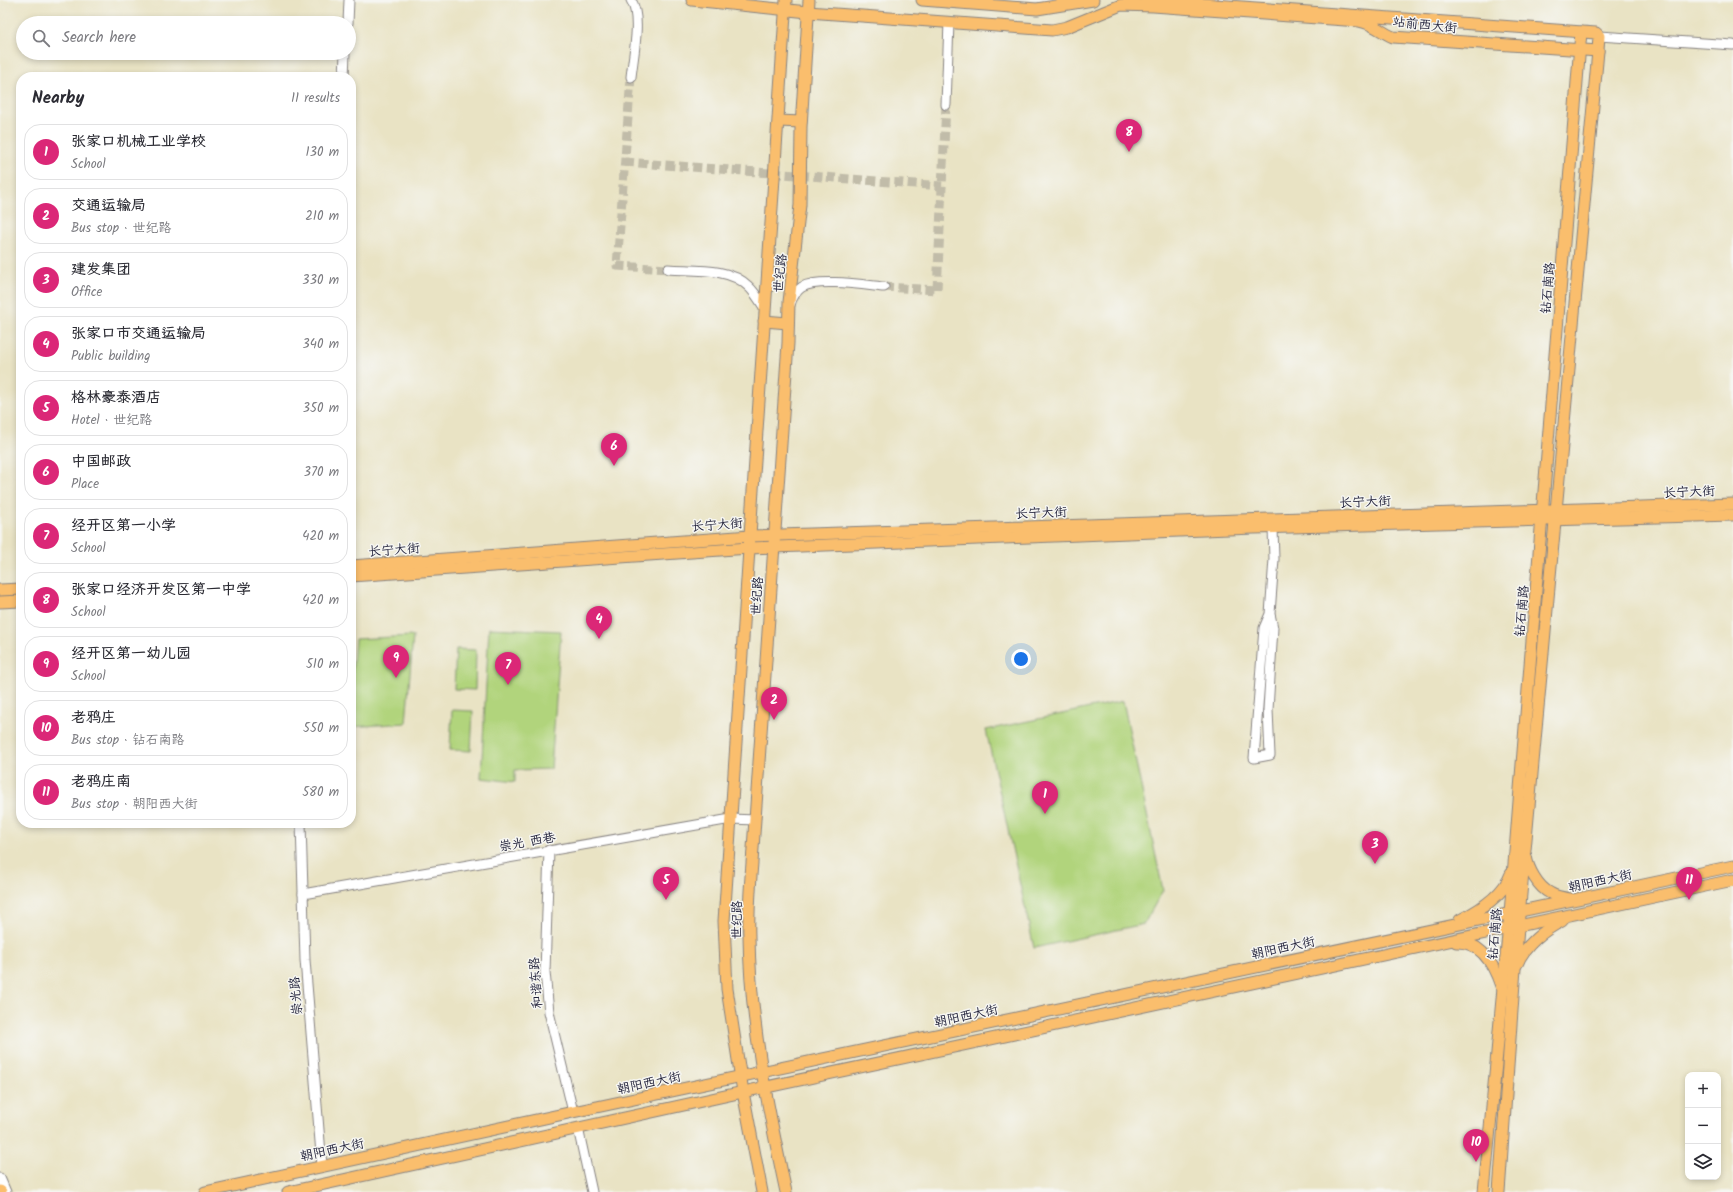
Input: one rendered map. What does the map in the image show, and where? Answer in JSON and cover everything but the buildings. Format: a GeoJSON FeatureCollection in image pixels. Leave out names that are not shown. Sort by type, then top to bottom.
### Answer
{"type":"FeatureCollection","features":[{"type":"Feature","properties":{"kind":"main road","name":"站前西大街"},"geometry":{"type":"LineString","coordinates":[[692,0],[786,5],[808,12],[1052,30],[1066,27],[1121,5],[1151,2],[1596,33],[1599,36]]}},
{"type":"Feature","properties":{"kind":"main road","name":"世纪路"},"geometry":{"type":"LineString","coordinates":[[786,1192],[764,1088],[752,993],[749,935],[755,820],[788,343],[788,323],[800,205],[801,122],[809,0]]}},
{"type":"Feature","properties":{"kind":"main road"},"geometry":{"type":"LineString","coordinates":[[922,0],[1044,9],[1093,0]]}},
{"type":"Feature","properties":{"kind":"main road","name":"站前西大街"},"geometry":{"type":"LineString","coordinates":[[1151,2],[1359,20],[1369,22],[1393,37],[1598,51]]}},
{"type":"Feature","properties":{"kind":"main road","name":"世纪路"},"geometry":{"type":"LineString","coordinates":[[762,1192],[742,1092],[727,989],[724,920],[786,5]]}},
{"type":"Feature","properties":{"kind":"main road","name":"钻石南路"},"geometry":{"type":"LineString","coordinates":[[1515,912],[1514,864],[1581,32]]}},
{"type":"Feature","properties":{"kind":"main road"},"geometry":{"type":"LineString","coordinates":[[1598,51],[1599,36]]}},
{"type":"Feature","properties":{"kind":"main road","name":"钻石南路"},"geometry":{"type":"LineString","coordinates":[[1484,1192],[1503,991],[1525,850],[1598,51]]}},
{"type":"Feature","properties":{"kind":"main road"},"geometry":{"type":"LineString","coordinates":[[779,120],[801,122]]}},
{"type":"Feature","properties":{"kind":"main road"},"geometry":{"type":"LineString","coordinates":[[764,321],[788,323]]}},
{"type":"Feature","properties":{"kind":"main road","name":"长宁大街"},"geometry":{"type":"LineString","coordinates":[[1556,514],[1733,504]]}},
{"type":"Feature","properties":{"kind":"main road","name":"长宁大街"},"geometry":{"type":"LineString","coordinates":[[356,576],[749,548],[1273,528],[1543,514]]}},
{"type":"Feature","properties":{"kind":"main road","name":"长宁大街"},"geometry":{"type":"LineString","coordinates":[[356,566],[774,535],[1543,514],[1733,515]]}},
{"type":"Feature","properties":{"kind":"main road"},"geometry":{"type":"LineString","coordinates":[[0,590],[16,589]]}},
{"type":"Feature","properties":{"kind":"main road"},"geometry":{"type":"LineString","coordinates":[[0,602],[16,601]]}},
{"type":"Feature","properties":{"kind":"main road"},"geometry":{"type":"LineString","coordinates":[[1525,850],[1527,862],[1530,868],[1545,890],[1562,898],[1576,899]]}},
{"type":"Feature","properties":{"kind":"main road"},"geometry":{"type":"LineString","coordinates":[[1442,928],[1474,913],[1499,894],[1505,886],[1514,864]]}},
{"type":"Feature","properties":{"kind":"main road","name":"朝阳西大街"},"geometry":{"type":"LineString","coordinates":[[205,1192],[573,1112],[1733,866]]}},
{"type":"Feature","properties":{"kind":"main road"},"geometry":{"type":"LineString","coordinates":[[288,1192],[323,1188],[578,1128],[742,1092],[1733,880]]}},
{"type":"Feature","properties":{"kind":"main road"},"geometry":{"type":"LineString","coordinates":[[1514,970],[1520,956],[1533,941],[1556,924],[1576,914]]}},
{"type":"Feature","properties":{"kind":"main road","name":"钻石南路"},"geometry":{"type":"LineString","coordinates":[[1499,1192],[1514,970],[1513,928]]}},
{"type":"Feature","properties":{"kind":"main road"},"geometry":{"type":"LineString","coordinates":[[1446,942],[1463,942],[1475,947],[1493,965],[1503,991]]}},
{"type":"Feature","properties":{"kind":"street"},"geometry":{"type":"LineString","coordinates":[[348,16],[349,0]]}},
{"type":"Feature","properties":{"kind":"street"},"geometry":{"type":"LineString","coordinates":[[631,0],[635,6],[636,12],[631,77]]}},
{"type":"Feature","properties":{"kind":"street"},"geometry":{"type":"LineString","coordinates":[[946,105],[949,22]]}},
{"type":"Feature","properties":{"kind":"street","name":"站前西大街"},"geometry":{"type":"LineString","coordinates":[[1599,36],[1733,45]]}},
{"type":"Feature","properties":{"kind":"street"},"geometry":{"type":"LineString","coordinates":[[344,72],[345,60]]}},
{"type":"Feature","properties":{"kind":"street"},"geometry":{"type":"LineString","coordinates":[[668,269],[718,272],[735,278],[748,285],[765,309]]}},
{"type":"Feature","properties":{"kind":"street"},"geometry":{"type":"LineString","coordinates":[[789,310],[796,292],[801,288],[816,283],[884,286]]}},
{"type":"Feature","properties":{"kind":"street"},"geometry":{"type":"LineString","coordinates":[[1270,614],[1264,628],[1254,758],[1270,755],[1268,710],[1273,628],[1270,614],[1274,559],[1273,528]]}},
{"type":"Feature","properties":{"kind":"street","name":"崇光 西巷"},"geometry":{"type":"LineString","coordinates":[[303,894],[731,819],[755,820]]}},
{"type":"Feature","properties":{"kind":"street","name":"崇光路"},"geometry":{"type":"LineString","coordinates":[[301,828],[305,960],[322,1166]]}},
{"type":"Feature","properties":{"kind":"street","name":"和谐东路"},"geometry":{"type":"LineString","coordinates":[[549,850],[545,972],[550,1012],[573,1112]]}},
{"type":"Feature","properties":{"kind":"street"},"geometry":{"type":"LineString","coordinates":[[578,1128],[592,1192]]}},
{"type":"Feature","properties":{"kind":"street"},"geometry":{"type":"LineString","coordinates":[[0,1178],[6,1192]]}},
{"type":"Feature","properties":{"kind":"green space"},"geometry":{"type":"Polygon","coordinates":[[[489,628],[561,631],[551,769],[515,770],[515,782],[481,778],[489,628]]]}},
{"type":"Feature","properties":{"kind":"green space"},"geometry":{"type":"Polygon","coordinates":[[[413,636],[406,723],[356,727],[356,639],[413,636]]]}},
{"type":"Feature","properties":{"kind":"green space"},"geometry":{"type":"Polygon","coordinates":[[[456,649],[476,650],[475,690],[454,689],[456,649]]]}},
{"type":"Feature","properties":{"kind":"green space"},"geometry":{"type":"Polygon","coordinates":[[[1123,701],[1163,890],[1144,924],[1034,948],[986,730],[1123,701]]]}},
{"type":"Feature","properties":{"kind":"green space"},"geometry":{"type":"Polygon","coordinates":[[[452,710],[473,711],[471,751],[450,750],[452,710]]]}},
{"type":"Feature","properties":{"kind":"tunnel"},"geometry":{"type":"LineString","coordinates":[[631,77],[617,266],[668,269]]}},
{"type":"Feature","properties":{"kind":"tunnel"},"geometry":{"type":"LineString","coordinates":[[884,287],[937,290],[946,105]]}},
{"type":"Feature","properties":{"kind":"tunnel"},"geometry":{"type":"LineString","coordinates":[[625,162],[942,186]]}},
{"type":"Feature","properties":{"kind":"place","name":"张家口经济开发区第一中学"},"geometry":{"type":"Point","coordinates":[1129,152]}},
{"type":"Feature","properties":{"kind":"place","name":"中国邮政"},"geometry":{"type":"Point","coordinates":[614,466]}},
{"type":"Feature","properties":{"kind":"place","name":"张家口市交通运输局"},"geometry":{"type":"Point","coordinates":[599,639]}},
{"type":"Feature","properties":{"kind":"place","name":"经开区第一幼儿园"},"geometry":{"type":"Point","coordinates":[396,678]}},
{"type":"Feature","properties":{"kind":"place","name":"经开区第一小学"},"geometry":{"type":"Point","coordinates":[508,685]}},
{"type":"Feature","properties":{"kind":"place","name":"交通运输局"},"geometry":{"type":"Point","coordinates":[774,720]}},
{"type":"Feature","properties":{"kind":"place","name":"张家口机械工业学校"},"geometry":{"type":"Point","coordinates":[1045,814]}},
{"type":"Feature","properties":{"kind":"place","name":"建发集团"},"geometry":{"type":"Point","coordinates":[1375,864]}},
{"type":"Feature","properties":{"kind":"place","name":"格林豪泰酒店"},"geometry":{"type":"Point","coordinates":[666,900]}},
{"type":"Feature","properties":{"kind":"place","name":"老鸦庄南"},"geometry":{"type":"Point","coordinates":[1689,900]}},
{"type":"Feature","properties":{"kind":"place","name":"老鸦庄"},"geometry":{"type":"Point","coordinates":[1476,1162]}}]}
